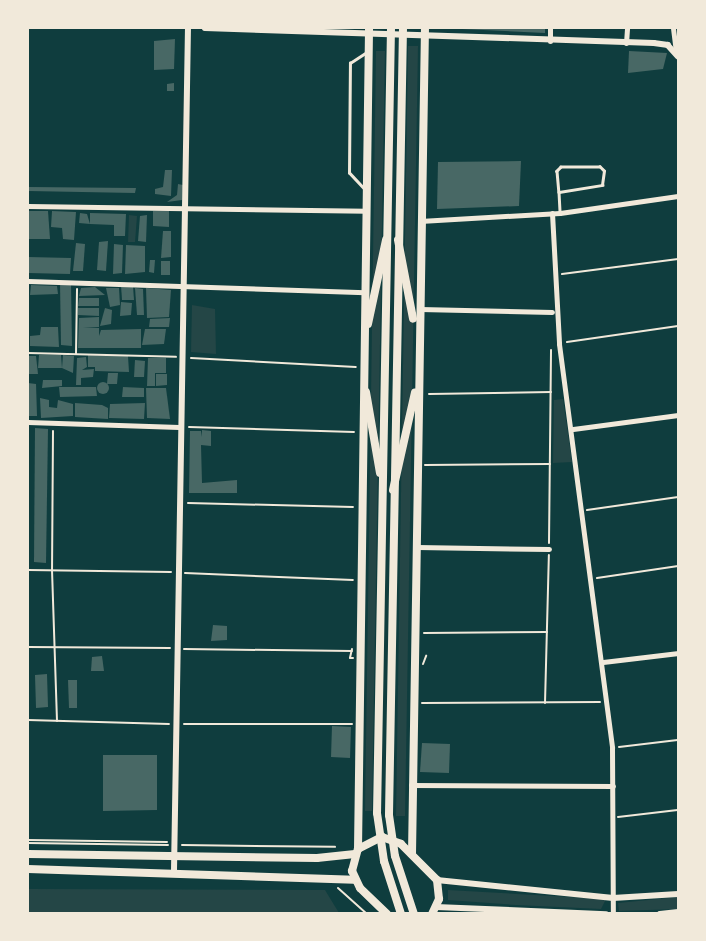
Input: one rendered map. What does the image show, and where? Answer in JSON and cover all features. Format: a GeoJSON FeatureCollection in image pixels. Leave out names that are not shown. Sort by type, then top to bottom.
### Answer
{"type":"FeatureCollection","features":[{"type":"Feature","properties":{"kind":"main road"},"geometry":{"type":"LineString","coordinates":[[354,880],[357,852],[369,30]]}},
{"type":"Feature","properties":{"kind":"main road"},"geometry":{"type":"LineString","coordinates":[[391,30],[380,473],[377,813],[380,847],[401,914]]}},
{"type":"Feature","properties":{"kind":"main road"},"geometry":{"type":"LineString","coordinates":[[403,31],[393,490],[389,815],[395,856],[414,914]]}},
{"type":"Feature","properties":{"kind":"main road"},"geometry":{"type":"LineString","coordinates":[[412,854],[411,785],[416,633],[418,465],[417,308],[425,31]]}},
{"type":"Feature","properties":{"kind":"main road"},"geometry":{"type":"LineString","coordinates":[[364,342],[386,240]]}},
{"type":"Feature","properties":{"kind":"main road"},"geometry":{"type":"LineString","coordinates":[[398,240],[418,353]]}},
{"type":"Feature","properties":{"kind":"main road"},"geometry":{"type":"LineString","coordinates":[[363,378],[380,473]]}},
{"type":"Feature","properties":{"kind":"main road"},"geometry":{"type":"LineString","coordinates":[[393,490],[418,378]]}},
{"type":"Feature","properties":{"kind":"main road"},"geometry":{"type":"LineString","coordinates":[[28,854],[174,858],[357,852],[382,837],[395,840],[412,854],[436,880],[434,910]]}},
{"type":"Feature","properties":{"kind":"main road"},"geometry":{"type":"LineString","coordinates":[[28,869],[333,876],[354,880],[387,914]]}},
{"type":"Feature","properties":{"kind":"street"},"geometry":{"type":"LineString","coordinates":[[174,871],[179,572],[179,427],[188,28]]}},
{"type":"Feature","properties":{"kind":"street"},"geometry":{"type":"LineString","coordinates":[[205,28],[425,31],[550,41],[662,44],[677,54]]}},
{"type":"Feature","properties":{"kind":"street"},"geometry":{"type":"LineString","coordinates":[[550,28],[550,41]]}},
{"type":"Feature","properties":{"kind":"street"},"geometry":{"type":"LineString","coordinates":[[626,43],[627,28]]}},
{"type":"Feature","properties":{"kind":"street"},"geometry":{"type":"LineString","coordinates":[[673,28],[677,54]]}},
{"type":"Feature","properties":{"kind":"street"},"geometry":{"type":"LineString","coordinates":[[419,221],[552,213],[678,196]]}},
{"type":"Feature","properties":{"kind":"street"},"geometry":{"type":"LineString","coordinates":[[28,206],[366,212]]}},
{"type":"Feature","properties":{"kind":"street"},"geometry":{"type":"LineString","coordinates":[[552,213],[560,344],[593,578],[612,748],[614,818],[613,914]]}},
{"type":"Feature","properties":{"kind":"street"},"geometry":{"type":"LineString","coordinates":[[28,281],[77,281],[365,292]]}},
{"type":"Feature","properties":{"kind":"street"},"geometry":{"type":"LineString","coordinates":[[417,308],[552,312]]}},
{"type":"Feature","properties":{"kind":"street"},"geometry":{"type":"LineString","coordinates":[[573,429],[678,414]]}},
{"type":"Feature","properties":{"kind":"street"},"geometry":{"type":"LineString","coordinates":[[28,422],[179,427]]}},
{"type":"Feature","properties":{"kind":"street"},"geometry":{"type":"LineString","coordinates":[[417,547],[549,549]]}},
{"type":"Feature","properties":{"kind":"street"},"geometry":{"type":"LineString","coordinates":[[603,662],[678,653]]}},
{"type":"Feature","properties":{"kind":"street"},"geometry":{"type":"LineString","coordinates":[[411,785],[613,786]]}},
{"type":"Feature","properties":{"kind":"street"},"geometry":{"type":"LineString","coordinates":[[436,880],[613,898],[678,894]]}},
{"type":"Feature","properties":{"kind":"street"},"geometry":{"type":"LineString","coordinates":[[434,910],[606,914]]}},
{"type":"Feature","properties":{"kind":"street"},"geometry":{"type":"LineString","coordinates":[[660,914],[678,912]]}},
{"type":"Feature","properties":{"kind":"lane"},"geometry":{"type":"LineString","coordinates":[[367,191],[349,173],[350,63],[369,51]]}},
{"type":"Feature","properties":{"kind":"lane"},"geometry":{"type":"LineString","coordinates":[[559,192],[602,185],[604,171],[600,167],[560,168],[559,192],[560,212]]}},
{"type":"Feature","properties":{"kind":"path"},"geometry":{"type":"LineString","coordinates":[[556,275],[678,259]]}},
{"type":"Feature","properties":{"kind":"path"},"geometry":{"type":"LineString","coordinates":[[76,354],[77,281]]}},
{"type":"Feature","properties":{"kind":"path"},"geometry":{"type":"LineString","coordinates":[[560,344],[678,326]]}},
{"type":"Feature","properties":{"kind":"path"},"geometry":{"type":"LineString","coordinates":[[545,703],[552,342]]}},
{"type":"Feature","properties":{"kind":"path"},"geometry":{"type":"LineString","coordinates":[[28,353],[182,357],[363,367]]}},
{"type":"Feature","properties":{"kind":"path"},"geometry":{"type":"LineString","coordinates":[[418,394],[551,392]]}},
{"type":"Feature","properties":{"kind":"path"},"geometry":{"type":"LineString","coordinates":[[54,422],[52,570],[57,721]]}},
{"type":"Feature","properties":{"kind":"path"},"geometry":{"type":"LineString","coordinates":[[179,427],[363,432]]}},
{"type":"Feature","properties":{"kind":"path"},"geometry":{"type":"LineString","coordinates":[[418,465],[550,464]]}},
{"type":"Feature","properties":{"kind":"path"},"geometry":{"type":"LineString","coordinates":[[584,510],[678,497]]}},
{"type":"Feature","properties":{"kind":"path"},"geometry":{"type":"LineString","coordinates":[[179,503],[361,507]]}},
{"type":"Feature","properties":{"kind":"path"},"geometry":{"type":"LineString","coordinates":[[593,578],[678,566]]}},
{"type":"Feature","properties":{"kind":"path"},"geometry":{"type":"LineString","coordinates":[[28,570],[179,572],[360,580]]}},
{"type":"Feature","properties":{"kind":"path"},"geometry":{"type":"LineString","coordinates":[[416,633],[547,632]]}},
{"type":"Feature","properties":{"kind":"path"},"geometry":{"type":"LineString","coordinates":[[28,647],[359,651]]}},
{"type":"Feature","properties":{"kind":"path"},"geometry":{"type":"LineString","coordinates":[[414,703],[607,702]]}},
{"type":"Feature","properties":{"kind":"path"},"geometry":{"type":"LineString","coordinates":[[28,720],[177,724],[359,724]]}},
{"type":"Feature","properties":{"kind":"path"},"geometry":{"type":"LineString","coordinates":[[612,748],[678,740]]}},
{"type":"Feature","properties":{"kind":"path"},"geometry":{"type":"LineString","coordinates":[[614,818],[678,810]]}},
{"type":"Feature","properties":{"kind":"path"},"geometry":{"type":"LineString","coordinates":[[28,841],[341,847]]}},
{"type":"Feature","properties":{"kind":"path"},"geometry":{"type":"LineString","coordinates":[[333,876],[339,889],[367,914]]}},
{"type":"Feature","properties":{"kind":"shaded area"},"geometry":{"type":"Polygon","coordinates":[[[408,46],[418,46],[405,816],[396,816],[408,46]]]}},
{"type":"Feature","properties":{"kind":"shaded area"},"geometry":{"type":"Polygon","coordinates":[[[376,51],[385,51],[372,811],[365,811],[376,51]]]}},
{"type":"Feature","properties":{"kind":"shaded area"},"geometry":{"type":"Polygon","coordinates":[[[129,215],[137,216],[135,242],[128,242],[129,215]]]}},
{"type":"Feature","properties":{"kind":"shaded area"},"geometry":{"type":"Polygon","coordinates":[[[192,305],[215,309],[216,354],[191,352],[192,305]]]}},
{"type":"Feature","properties":{"kind":"shaded area"},"geometry":{"type":"Polygon","coordinates":[[[563,399],[572,462],[553,463],[554,400],[563,399]]]}},
{"type":"Feature","properties":{"kind":"shaded area"},"geometry":{"type":"Polygon","coordinates":[[[28,889],[325,890],[339,913],[28,913],[28,889]]]}},
{"type":"Feature","properties":{"kind":"shaded area"},"geometry":{"type":"Polygon","coordinates":[[[448,890],[606,899],[601,909],[516,905],[448,900],[448,890]]]}},
{"type":"Feature","properties":{"kind":"shaded area"},"geometry":{"type":"Polygon","coordinates":[[[678,897],[678,909],[619,911],[618,903],[678,897]]]}},
{"type":"Feature","properties":{"kind":"building"},"geometry":{"type":"Polygon","coordinates":[[[441,28],[545,28],[545,33],[441,28]]]}},
{"type":"Feature","properties":{"kind":"building"},"geometry":{"type":"Polygon","coordinates":[[[175,39],[174,69],[154,70],[154,41],[175,39]]]}},
{"type":"Feature","properties":{"kind":"building"},"geometry":{"type":"Polygon","coordinates":[[[629,51],[667,53],[663,69],[628,73],[629,51]]]}},
{"type":"Feature","properties":{"kind":"building"},"geometry":{"type":"Polygon","coordinates":[[[174,83],[174,91],[167,91],[167,84],[174,83]]]}},
{"type":"Feature","properties":{"kind":"building"},"geometry":{"type":"Polygon","coordinates":[[[521,161],[519,206],[437,209],[438,162],[521,161]]]}},
{"type":"Feature","properties":{"kind":"building"},"geometry":{"type":"Polygon","coordinates":[[[165,170],[172,170],[171,196],[155,194],[155,189],[163,187],[165,170]]]}},
{"type":"Feature","properties":{"kind":"building"},"geometry":{"type":"Polygon","coordinates":[[[178,184],[183,185],[182,200],[167,202],[177,195],[178,184]]]}},
{"type":"Feature","properties":{"kind":"building"},"geometry":{"type":"Polygon","coordinates":[[[28,187],[136,188],[135,193],[28,191],[28,187]]]}},
{"type":"Feature","properties":{"kind":"building"},"geometry":{"type":"Polygon","coordinates":[[[29,211],[48,211],[50,239],[28,239],[29,211]]]}},
{"type":"Feature","properties":{"kind":"building"},"geometry":{"type":"Polygon","coordinates":[[[52,211],[76,212],[74,240],[63,239],[62,228],[51,227],[52,211]]]}},
{"type":"Feature","properties":{"kind":"building"},"geometry":{"type":"Polygon","coordinates":[[[153,211],[169,211],[169,227],[153,226],[153,211]]]}},
{"type":"Feature","properties":{"kind":"building"},"geometry":{"type":"Polygon","coordinates":[[[80,213],[87,214],[90,224],[79,223],[80,213]]]}},
{"type":"Feature","properties":{"kind":"building"},"geometry":{"type":"Polygon","coordinates":[[[90,213],[126,214],[125,236],[114,236],[114,225],[90,224],[90,213]]]}},
{"type":"Feature","properties":{"kind":"building"},"geometry":{"type":"Polygon","coordinates":[[[147,215],[146,242],[138,241],[140,216],[147,215]]]}},
{"type":"Feature","properties":{"kind":"building"},"geometry":{"type":"Polygon","coordinates":[[[163,231],[171,231],[171,257],[161,258],[163,231]]]}},
{"type":"Feature","properties":{"kind":"building"},"geometry":{"type":"Polygon","coordinates":[[[108,241],[106,271],[97,270],[99,242],[108,241]]]}},
{"type":"Feature","properties":{"kind":"building"},"geometry":{"type":"Polygon","coordinates":[[[76,243],[85,244],[83,271],[73,271],[76,243]]]}},
{"type":"Feature","properties":{"kind":"building"},"geometry":{"type":"Polygon","coordinates":[[[114,244],[123,245],[122,273],[113,274],[114,244]]]}},
{"type":"Feature","properties":{"kind":"building"},"geometry":{"type":"Polygon","coordinates":[[[126,245],[145,246],[145,272],[125,274],[126,245]]]}},
{"type":"Feature","properties":{"kind":"building"},"geometry":{"type":"Polygon","coordinates":[[[28,257],[71,258],[70,274],[28,273],[28,257]]]}},
{"type":"Feature","properties":{"kind":"building"},"geometry":{"type":"Polygon","coordinates":[[[150,260],[155,260],[154,273],[149,272],[150,260]]]}},
{"type":"Feature","properties":{"kind":"building"},"geometry":{"type":"Polygon","coordinates":[[[161,261],[170,261],[170,275],[161,275],[161,261]]]}},
{"type":"Feature","properties":{"kind":"building"},"geometry":{"type":"Polygon","coordinates":[[[60,283],[71,283],[72,346],[61,345],[60,283]]]}},
{"type":"Feature","properties":{"kind":"building"},"geometry":{"type":"Polygon","coordinates":[[[31,285],[57,286],[58,294],[30,295],[31,285]]]}},
{"type":"Feature","properties":{"kind":"building"},"geometry":{"type":"Polygon","coordinates":[[[121,285],[133,286],[134,300],[122,300],[121,285]]]}},
{"type":"Feature","properties":{"kind":"building"},"geometry":{"type":"Polygon","coordinates":[[[95,287],[105,295],[79,296],[81,288],[95,287]]]}},
{"type":"Feature","properties":{"kind":"building"},"geometry":{"type":"Polygon","coordinates":[[[106,288],[119,288],[120,305],[110,307],[106,288]]]}},
{"type":"Feature","properties":{"kind":"building"},"geometry":{"type":"Polygon","coordinates":[[[135,288],[143,289],[144,315],[137,315],[135,288]]]}},
{"type":"Feature","properties":{"kind":"building"},"geometry":{"type":"Polygon","coordinates":[[[146,288],[171,290],[169,317],[147,318],[146,288]]]}},
{"type":"Feature","properties":{"kind":"building"},"geometry":{"type":"Polygon","coordinates":[[[79,298],[99,298],[99,306],[78,306],[79,298]]]}},
{"type":"Feature","properties":{"kind":"building"},"geometry":{"type":"Polygon","coordinates":[[[121,302],[132,303],[131,315],[120,316],[121,302]]]}},
{"type":"Feature","properties":{"kind":"building"},"geometry":{"type":"Polygon","coordinates":[[[78,308],[99,308],[99,316],[78,315],[78,308]]]}},
{"type":"Feature","properties":{"kind":"building"},"geometry":{"type":"Polygon","coordinates":[[[105,308],[112,310],[111,324],[100,326],[105,308]]]}},
{"type":"Feature","properties":{"kind":"building"},"geometry":{"type":"Polygon","coordinates":[[[99,317],[99,327],[83,328],[99,328],[99,336],[101,330],[141,329],[141,348],[78,348],[79,318],[99,317]]]}},
{"type":"Feature","properties":{"kind":"building"},"geometry":{"type":"Polygon","coordinates":[[[170,318],[169,327],[149,327],[150,319],[170,318]]]}},
{"type":"Feature","properties":{"kind":"building"},"geometry":{"type":"Polygon","coordinates":[[[41,327],[58,327],[59,347],[30,346],[30,336],[40,335],[41,327]]]}},
{"type":"Feature","properties":{"kind":"building"},"geometry":{"type":"Polygon","coordinates":[[[145,329],[166,329],[164,344],[142,345],[145,329]]]}},
{"type":"Feature","properties":{"kind":"building"},"geometry":{"type":"Polygon","coordinates":[[[39,355],[61,355],[62,368],[38,368],[39,355]]]}},
{"type":"Feature","properties":{"kind":"building"},"geometry":{"type":"Polygon","coordinates":[[[63,355],[74,356],[73,373],[62,368],[63,355]]]}},
{"type":"Feature","properties":{"kind":"building"},"geometry":{"type":"Polygon","coordinates":[[[88,355],[128,356],[129,372],[95,371],[95,367],[88,367],[88,355]]]}},
{"type":"Feature","properties":{"kind":"building"},"geometry":{"type":"Polygon","coordinates":[[[28,356],[36,356],[38,374],[28,374],[28,356]]]}},
{"type":"Feature","properties":{"kind":"building"},"geometry":{"type":"Polygon","coordinates":[[[86,357],[87,367],[82,370],[94,369],[93,377],[81,378],[81,385],[76,385],[77,358],[86,357]]]}},
{"type":"Feature","properties":{"kind":"building"},"geometry":{"type":"Polygon","coordinates":[[[148,358],[166,358],[166,373],[155,373],[155,386],[147,386],[148,358]]]}},
{"type":"Feature","properties":{"kind":"building"},"geometry":{"type":"Polygon","coordinates":[[[135,360],[145,361],[144,377],[134,377],[135,360]]]}},
{"type":"Feature","properties":{"kind":"building"},"geometry":{"type":"Polygon","coordinates":[[[108,373],[118,373],[117,384],[107,384],[108,373]]]}},
{"type":"Feature","properties":{"kind":"building"},"geometry":{"type":"Polygon","coordinates":[[[156,374],[167,374],[167,385],[156,386],[156,374]]]}},
{"type":"Feature","properties":{"kind":"building"},"geometry":{"type":"Polygon","coordinates":[[[43,380],[62,380],[62,386],[42,388],[43,380]]]}},
{"type":"Feature","properties":{"kind":"building"},"geometry":{"type":"Polygon","coordinates":[[[105,382],[108,383],[108,393],[101,394],[98,393],[97,386],[98,383],[105,382]]]}},
{"type":"Feature","properties":{"kind":"building"},"geometry":{"type":"Polygon","coordinates":[[[28,383],[36,384],[37,416],[28,416],[28,383]]]}},
{"type":"Feature","properties":{"kind":"building"},"geometry":{"type":"Polygon","coordinates":[[[59,387],[96,387],[97,396],[60,397],[59,387]]]}},
{"type":"Feature","properties":{"kind":"building"},"geometry":{"type":"Polygon","coordinates":[[[123,387],[144,388],[144,397],[122,397],[123,387]]]}},
{"type":"Feature","properties":{"kind":"building"},"geometry":{"type":"Polygon","coordinates":[[[146,388],[166,388],[170,419],[147,418],[146,388]]]}},
{"type":"Feature","properties":{"kind":"building"},"geometry":{"type":"Polygon","coordinates":[[[40,398],[49,400],[49,407],[57,408],[58,400],[73,404],[73,416],[41,418],[40,398]]]}},
{"type":"Feature","properties":{"kind":"building"},"geometry":{"type":"Polygon","coordinates":[[[75,403],[102,405],[108,408],[108,419],[75,417],[75,403]]]}},
{"type":"Feature","properties":{"kind":"building"},"geometry":{"type":"Polygon","coordinates":[[[145,403],[144,419],[109,418],[110,404],[145,403]]]}},
{"type":"Feature","properties":{"kind":"building"},"geometry":{"type":"Polygon","coordinates":[[[35,428],[48,429],[46,563],[34,562],[35,428]]]}},
{"type":"Feature","properties":{"kind":"building"},"geometry":{"type":"Polygon","coordinates":[[[202,430],[211,431],[211,446],[201,445],[202,483],[237,480],[237,493],[189,493],[190,431],[201,431],[202,437],[202,430]]]}},
{"type":"Feature","properties":{"kind":"building"},"geometry":{"type":"Polygon","coordinates":[[[213,625],[227,626],[227,640],[211,641],[213,625]]]}},
{"type":"Feature","properties":{"kind":"building"},"geometry":{"type":"Polygon","coordinates":[[[102,656],[104,671],[91,671],[92,657],[102,656]]]}},
{"type":"Feature","properties":{"kind":"building"},"geometry":{"type":"Polygon","coordinates":[[[47,674],[48,707],[36,708],[35,675],[47,674]]]}},
{"type":"Feature","properties":{"kind":"building"},"geometry":{"type":"Polygon","coordinates":[[[68,680],[77,680],[77,708],[69,708],[68,680]]]}},
{"type":"Feature","properties":{"kind":"building"},"geometry":{"type":"Polygon","coordinates":[[[332,726],[351,727],[350,758],[331,757],[332,726]]]}},
{"type":"Feature","properties":{"kind":"building"},"geometry":{"type":"Polygon","coordinates":[[[422,743],[450,744],[449,773],[420,772],[422,743]]]}},
{"type":"Feature","properties":{"kind":"building"},"geometry":{"type":"Polygon","coordinates":[[[103,755],[157,755],[157,810],[103,811],[103,755]]]}}]}
